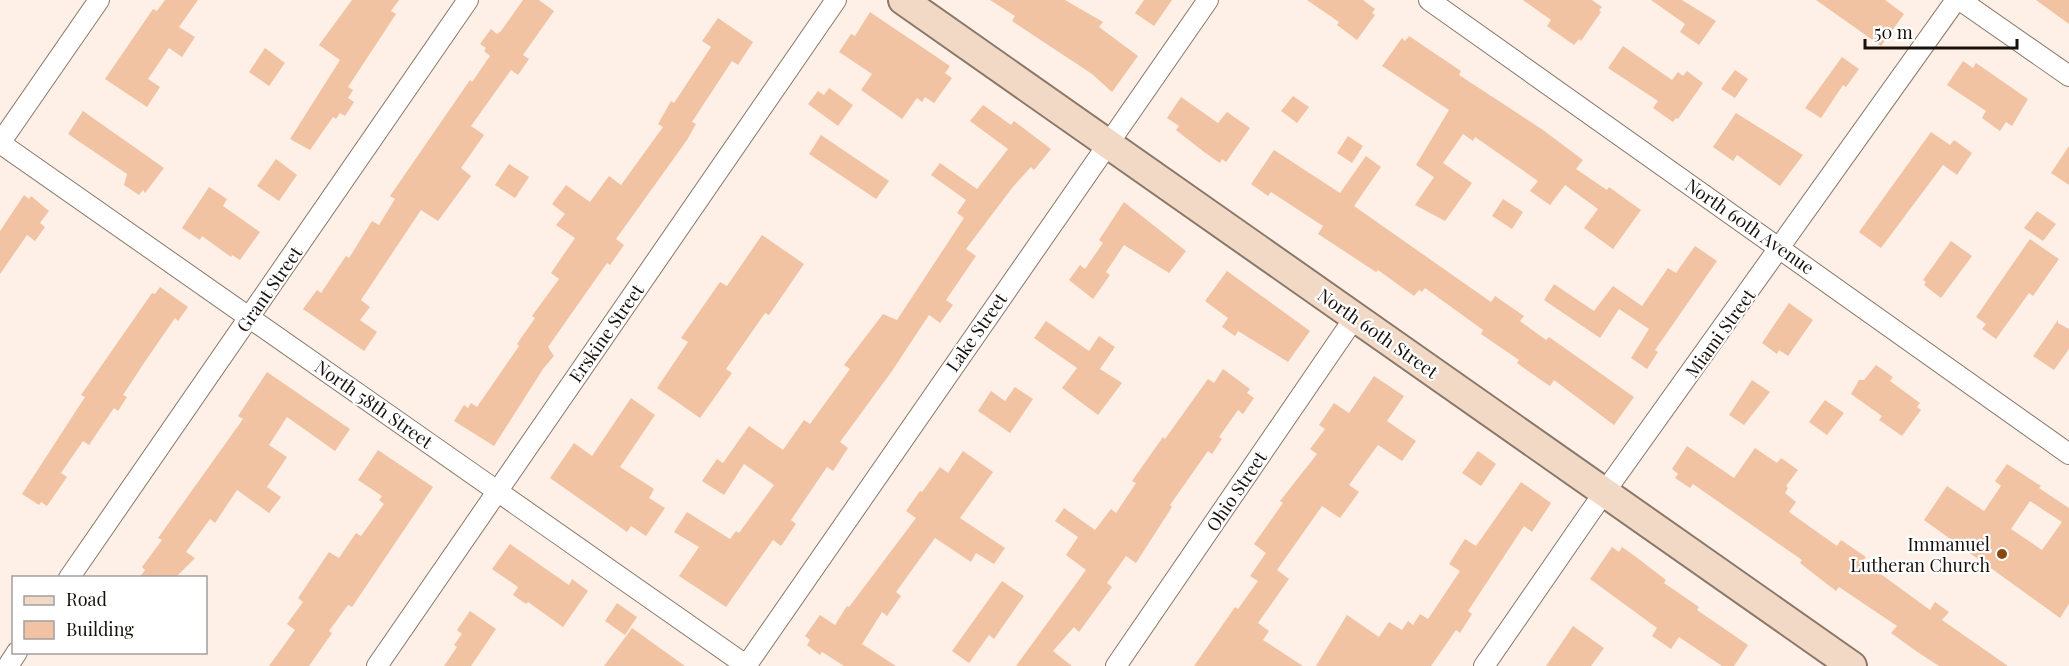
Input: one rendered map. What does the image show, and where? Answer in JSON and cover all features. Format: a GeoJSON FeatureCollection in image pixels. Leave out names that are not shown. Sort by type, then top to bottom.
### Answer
{"type":"FeatureCollection","features":[{"type":"Feature","properties":{"kind":"street"},"geometry":{"type":"LineString","coordinates":[[0,143],[99,0]]}},
{"type":"Feature","properties":{"kind":"street","name":"Grant Street"},"geometry":{"type":"LineString","coordinates":[[70,576],[468,0]]}},
{"type":"Feature","properties":{"kind":"street","name":"Erskine Street"},"geometry":{"type":"LineString","coordinates":[[376,666],[836,0]]}},
{"type":"Feature","properties":{"kind":"street","name":"North 60th Street"},"geometry":{"type":"LineString","coordinates":[[903,0],[1852,666]]}},
{"type":"Feature","properties":{"kind":"street","name":"Lake Street"},"geometry":{"type":"LineString","coordinates":[[746,666],[1107,142],[1209,0]]}},
{"type":"Feature","properties":{"kind":"street","name":"North 60th Avenue"},"geometry":{"type":"LineString","coordinates":[[1429,0],[2069,453]]}},
{"type":"Feature","properties":{"kind":"street"},"geometry":{"type":"LineString","coordinates":[[1958,0],[2069,76]]}},
{"type":"Feature","properties":{"kind":"street","name":"Miami Street"},"geometry":{"type":"LineString","coordinates":[[1484,666],[1958,0]]}},
{"type":"Feature","properties":{"kind":"street","name":"North 58th Street"},"geometry":{"type":"LineString","coordinates":[[0,143],[746,666]]}},
{"type":"Feature","properties":{"kind":"street","name":"Ohio Street"},"geometry":{"type":"LineString","coordinates":[[1116,666],[1355,317]]}},
{"type":"Feature","properties":{"kind":"building"},"geometry":{"type":"Polygon","coordinates":[[[165,0],[198,0],[179,27],[195,37],[182,57],[169,48],[148,79],[160,87],[147,107],[105,79],[153,9],[157,11],[165,0]]]}},
{"type":"Feature","properties":{"kind":"building"},"geometry":{"type":"Polygon","coordinates":[[[352,0],[399,0],[391,11],[396,14],[348,87],[353,90],[348,98],[354,102],[345,116],[340,113],[336,119],[333,117],[310,150],[290,139],[340,60],[319,45],[352,0]]]}},
{"type":"Feature","properties":{"kind":"building"},"geometry":{"type":"Polygon","coordinates":[[[523,0],[539,0],[554,11],[523,55],[529,59],[518,75],[511,70],[471,126],[484,135],[461,168],[471,176],[438,221],[421,210],[361,300],[370,307],[360,320],[377,332],[364,351],[303,309],[317,290],[321,293],[346,256],[349,258],[372,221],[379,225],[395,199],[390,196],[470,80],[472,82],[490,56],[484,51],[486,48],[480,44],[491,29],[497,34],[501,31],[523,0]]]}},
{"type":"Feature","properties":{"kind":"building"},"geometry":{"type":"Polygon","coordinates":[[[990,0],[1065,0],[1103,22],[1099,27],[1138,56],[1112,92],[1092,74],[1012,21],[1015,16],[990,0]]]}},
{"type":"Feature","properties":{"kind":"building"},"geometry":{"type":"Polygon","coordinates":[[[1144,0],[1172,0],[1154,26],[1135,13],[1144,0]]]}},
{"type":"Feature","properties":{"kind":"building"},"geometry":{"type":"Polygon","coordinates":[[[1307,0],[1363,0],[1375,9],[1372,13],[1375,15],[1357,40],[1337,25],[1339,22],[1307,0]]]}},
{"type":"Feature","properties":{"kind":"building"},"geometry":{"type":"Polygon","coordinates":[[[1523,0],[1592,0],[1602,7],[1581,41],[1579,39],[1574,45],[1547,26],[1551,20],[1523,0]]]}},
{"type":"Feature","properties":{"kind":"building"},"geometry":{"type":"Polygon","coordinates":[[[1651,0],[1682,0],[1716,21],[1699,45],[1680,32],[1685,24],[1651,0]]]}},
{"type":"Feature","properties":{"kind":"building"},"geometry":{"type":"Polygon","coordinates":[[[1816,0],[1885,0],[1904,14],[1881,46],[1816,0]]]}},
{"type":"Feature","properties":{"kind":"building"},"geometry":{"type":"Polygon","coordinates":[[[2036,0],[2069,0],[2069,24],[2036,0]]]}},
{"type":"Feature","properties":{"kind":"building"},"geometry":{"type":"Polygon","coordinates":[[[870,12],[950,66],[945,73],[952,78],[934,103],[925,97],[922,102],[917,98],[902,119],[861,90],[872,74],[839,52],[851,34],[855,36],[870,12]]]}},
{"type":"Feature","properties":{"kind":"building"},"geometry":{"type":"Polygon","coordinates":[[[718,18],[753,42],[738,65],[732,61],[692,122],[696,124],[687,140],[616,239],[624,245],[610,265],[607,263],[548,347],[554,356],[543,369],[494,446],[454,421],[464,405],[468,408],[471,403],[477,407],[519,346],[517,344],[535,318],[532,316],[559,279],[551,273],[575,238],[556,225],[565,214],[552,204],[566,185],[590,202],[609,176],[621,185],[663,127],[658,124],[671,101],[674,103],[711,47],[702,41],[718,18]]]}},
{"type":"Feature","properties":{"kind":"building"},"geometry":{"type":"Polygon","coordinates":[[[1409,36],[1461,71],[1459,75],[1543,130],[1583,160],[1576,169],[1607,190],[1609,187],[1641,210],[1613,249],[1584,228],[1598,209],[1565,185],[1550,205],[1530,191],[1538,181],[1475,137],[1473,141],[1463,134],[1443,163],[1472,183],[1445,221],[1415,205],[1434,177],[1416,165],[1449,110],[1382,66],[1402,38],[1405,41],[1409,36]]]}},
{"type":"Feature","properties":{"kind":"building"},"geometry":{"type":"Polygon","coordinates":[[[1623,46],[1672,80],[1678,72],[1683,76],[1687,71],[1703,83],[1678,119],[1676,118],[1673,122],[1653,108],[1658,101],[1608,68],[1623,46]]]}},
{"type":"Feature","properties":{"kind":"building"},"geometry":{"type":"Polygon","coordinates":[[[265,48],[285,63],[269,86],[249,72],[265,48]]]}},
{"type":"Feature","properties":{"kind":"building"},"geometry":{"type":"Polygon","coordinates":[[[1842,57],[1859,69],[1846,87],[1843,85],[1821,118],[1805,108],[1842,57]]]}},
{"type":"Feature","properties":{"kind":"building"},"geometry":{"type":"Polygon","coordinates":[[[1963,61],[1973,68],[1976,63],[2028,99],[2012,126],[2006,122],[2000,131],[1982,118],[1986,111],[1947,85],[1963,61]]]}},
{"type":"Feature","properties":{"kind":"building"},"geometry":{"type":"Polygon","coordinates":[[[1735,70],[1748,79],[1735,98],[1721,89],[1735,70]]]}},
{"type":"Feature","properties":{"kind":"building"},"geometry":{"type":"Polygon","coordinates":[[[829,88],[853,105],[838,126],[808,104],[818,91],[824,95],[829,88]]]}},
{"type":"Feature","properties":{"kind":"building"},"geometry":{"type":"Polygon","coordinates":[[[1293,96],[1309,107],[1297,123],[1281,111],[1293,96]]]}},
{"type":"Feature","properties":{"kind":"building"},"geometry":{"type":"Polygon","coordinates":[[[1181,97],[1218,123],[1227,112],[1250,128],[1226,162],[1222,159],[1220,163],[1204,152],[1176,130],[1179,126],[1167,118],[1181,97]]]}},
{"type":"Feature","properties":{"kind":"building"},"geometry":{"type":"Polygon","coordinates":[[[983,105],[1011,125],[1014,121],[1051,149],[1034,170],[1031,167],[1012,188],[966,249],[976,256],[946,300],[953,305],[940,323],[929,315],[892,371],[840,442],[848,448],[833,471],[827,467],[791,520],[796,524],[781,546],[773,540],[726,607],[679,576],[699,547],[674,532],[687,512],[730,539],[736,531],[739,533],[774,485],[744,464],[724,495],[702,481],[717,459],[723,463],[749,426],[783,450],[804,420],[810,424],[850,369],[844,365],[883,314],[897,320],[964,218],[957,213],[966,200],[931,175],[940,163],[977,189],[1008,149],[970,121],[983,105]]]}},
{"type":"Feature","properties":{"kind":"building"},"geometry":{"type":"Polygon","coordinates":[[[83,111],[164,168],[145,193],[143,190],[139,195],[124,185],[127,174],[68,134],[83,111]]]}},
{"type":"Feature","properties":{"kind":"building"},"geometry":{"type":"Polygon","coordinates":[[[1736,113],[1803,155],[1780,186],[1737,155],[1733,161],[1713,147],[1736,113]]]}},
{"type":"Feature","properties":{"kind":"building"},"geometry":{"type":"Polygon","coordinates":[[[1931,132],[1950,145],[1954,140],[1972,153],[1957,175],[1943,165],[1881,248],[1859,232],[1931,132]]]}},
{"type":"Feature","properties":{"kind":"building"},"geometry":{"type":"Polygon","coordinates":[[[821,135],[889,181],[876,199],[809,154],[821,135]]]}},
{"type":"Feature","properties":{"kind":"building"},"geometry":{"type":"Polygon","coordinates":[[[1348,136],[1363,146],[1352,163],[1337,153],[1348,136]]]}},
{"type":"Feature","properties":{"kind":"building"},"geometry":{"type":"Polygon","coordinates":[[[2069,146],[2069,185],[2051,173],[2069,146]]]}},
{"type":"Feature","properties":{"kind":"building"},"geometry":{"type":"Polygon","coordinates":[[[1274,150],[1340,193],[1366,156],[1381,167],[1354,206],[1491,302],[1495,296],[1524,316],[1520,321],[1546,340],[1549,337],[1634,397],[1614,425],[1554,380],[1550,386],[1517,363],[1519,360],[1481,334],[1483,330],[1425,288],[1422,292],[1419,290],[1414,296],[1378,270],[1376,272],[1318,234],[1323,226],[1271,192],[1268,196],[1251,184],[1274,150]]]}},
{"type":"Feature","properties":{"kind":"building"},"geometry":{"type":"Polygon","coordinates":[[[276,159],[297,175],[279,201],[257,186],[276,159]]]}},
{"type":"Feature","properties":{"kind":"building"},"geometry":{"type":"Polygon","coordinates":[[[509,164],[529,177],[515,198],[495,185],[509,164]]]}},
{"type":"Feature","properties":{"kind":"building"},"geometry":{"type":"Polygon","coordinates":[[[209,187],[227,199],[223,206],[260,232],[240,260],[232,255],[231,257],[202,236],[200,240],[182,228],[209,187]]]}},
{"type":"Feature","properties":{"kind":"building"},"geometry":{"type":"Polygon","coordinates":[[[24,195],[29,199],[31,196],[49,211],[40,223],[45,227],[35,241],[27,235],[0,274],[0,231],[24,195]]]}},
{"type":"Feature","properties":{"kind":"building"},"geometry":{"type":"Polygon","coordinates":[[[1503,199],[1523,212],[1512,229],[1492,216],[1503,199]]]}},
{"type":"Feature","properties":{"kind":"building"},"geometry":{"type":"Polygon","coordinates":[[[1124,202],[1186,251],[1169,273],[1124,245],[1106,272],[1110,275],[1093,299],[1069,280],[1080,265],[1085,269],[1103,243],[1099,240],[1124,202]]]}},
{"type":"Feature","properties":{"kind":"building"},"geometry":{"type":"Polygon","coordinates":[[[2037,211],[2056,224],[2043,241],[2024,228],[2037,211]]]}},
{"type":"Feature","properties":{"kind":"building"},"geometry":{"type":"Polygon","coordinates":[[[762,235],[804,264],[769,315],[765,313],[726,369],[732,373],[700,418],[657,388],[688,342],[681,338],[720,282],[727,286],[762,235]]]}},
{"type":"Feature","properties":{"kind":"building"},"geometry":{"type":"Polygon","coordinates":[[[2030,239],[2059,259],[2033,296],[2029,293],[1996,339],[1982,329],[1986,324],[1976,317],[2030,239]]]}},
{"type":"Feature","properties":{"kind":"building"},"geometry":{"type":"Polygon","coordinates":[[[1951,241],[1972,256],[1941,298],[1924,285],[1926,282],[1923,280],[1951,241]]]}},
{"type":"Feature","properties":{"kind":"building"},"geometry":{"type":"Polygon","coordinates":[[[1695,246],[1717,261],[1655,350],[1658,352],[1647,369],[1631,358],[1649,329],[1619,309],[1600,338],[1544,300],[1554,284],[1594,311],[1613,286],[1642,306],[1668,268],[1676,273],[1695,246]]]}},
{"type":"Feature","properties":{"kind":"building"},"geometry":{"type":"Polygon","coordinates":[[[1227,271],[1310,331],[1288,362],[1238,331],[1235,336],[1222,327],[1228,318],[1205,301],[1227,271]]]}},
{"type":"Feature","properties":{"kind":"building"},"geometry":{"type":"Polygon","coordinates":[[[160,287],[188,307],[178,321],[175,318],[146,360],[123,395],[127,397],[118,411],[114,408],[89,445],[83,441],[61,473],[67,477],[47,506],[41,502],[39,505],[22,494],[85,397],[81,395],[152,293],[155,294],[160,287]]]}},
{"type":"Feature","properties":{"kind":"building"},"geometry":{"type":"Polygon","coordinates":[[[1789,303],[1813,320],[1788,356],[1779,350],[1777,354],[1762,343],[1789,303]]]}},
{"type":"Feature","properties":{"kind":"building"},"geometry":{"type":"Polygon","coordinates":[[[2058,320],[2058,323],[2069,329],[2069,349],[2054,370],[2033,356],[2058,320]]]}},
{"type":"Feature","properties":{"kind":"building"},"geometry":{"type":"Polygon","coordinates":[[[1046,321],[1089,351],[1099,336],[1115,347],[1100,369],[1122,383],[1098,415],[1062,388],[1077,368],[1034,338],[1046,321]]]}},
{"type":"Feature","properties":{"kind":"building"},"geometry":{"type":"Polygon","coordinates":[[[1876,365],[1893,377],[1890,381],[1920,403],[1917,407],[1921,410],[1902,436],[1879,420],[1882,416],[1851,394],[1859,380],[1864,380],[1876,365]]]}},
{"type":"Feature","properties":{"kind":"building"},"geometry":{"type":"Polygon","coordinates":[[[1223,369],[1250,389],[1247,393],[1254,398],[1243,414],[1238,410],[1219,437],[1222,439],[1212,454],[1208,451],[1170,505],[1172,507],[1136,563],[1126,556],[1107,583],[1112,587],[1079,632],[1074,627],[1053,651],[1072,666],[1016,666],[1086,570],[1066,555],[1078,537],[1055,521],[1064,508],[1095,530],[1111,509],[1116,513],[1136,483],[1132,481],[1163,437],[1165,439],[1208,379],[1214,383],[1223,369]]]}},
{"type":"Feature","properties":{"kind":"building"},"geometry":{"type":"Polygon","coordinates":[[[267,372],[350,429],[335,451],[287,417],[269,445],[287,457],[267,487],[281,497],[269,513],[237,490],[215,523],[210,519],[186,552],[195,558],[177,576],[140,576],[145,570],[142,567],[162,540],[158,538],[243,419],[238,416],[267,372]]]}},
{"type":"Feature","properties":{"kind":"building"},"geometry":{"type":"Polygon","coordinates":[[[1374,376],[1404,396],[1387,421],[1416,441],[1402,461],[1378,445],[1349,485],[1359,492],[1340,518],[1322,506],[1277,570],[1289,579],[1258,623],[1269,631],[1263,640],[1303,666],[1194,666],[1235,607],[1238,609],[1258,581],[1250,576],[1266,553],[1254,544],[1283,503],[1280,501],[1317,454],[1310,449],[1325,429],[1319,425],[1334,403],[1349,413],[1374,376]]]}},
{"type":"Feature","properties":{"kind":"building"},"geometry":{"type":"Polygon","coordinates":[[[1752,380],[1770,392],[1744,425],[1729,415],[1752,380]]]}},
{"type":"Feature","properties":{"kind":"building"},"geometry":{"type":"Polygon","coordinates":[[[1015,387],[1033,399],[1010,433],[978,411],[991,391],[1005,401],[1015,387]]]}},
{"type":"Feature","properties":{"kind":"building"},"geometry":{"type":"Polygon","coordinates":[[[631,398],[655,415],[620,467],[654,489],[649,498],[665,508],[646,536],[631,526],[627,532],[550,478],[574,443],[592,456],[631,398]]]}},
{"type":"Feature","properties":{"kind":"building"},"geometry":{"type":"Polygon","coordinates":[[[1825,400],[1844,413],[1827,435],[1809,422],[1825,400]]]}},
{"type":"Feature","properties":{"kind":"building"},"geometry":{"type":"Polygon","coordinates":[[[1687,446],[1734,478],[1755,448],[1777,463],[1781,458],[1798,470],[1786,486],[1788,488],[1785,493],[1796,502],[1789,512],[1837,546],[1841,540],[1866,557],[1863,561],[1930,610],[1935,602],[1949,612],[1942,620],[2008,666],[1939,666],[1916,651],[1891,633],[1897,626],[1839,587],[1836,591],[1800,563],[1802,560],[1693,484],[1690,488],[1675,478],[1678,474],[1672,469],[1687,446]]]}},
{"type":"Feature","properties":{"kind":"building"},"geometry":{"type":"Polygon","coordinates":[[[378,450],[433,487],[352,607],[348,605],[329,631],[332,633],[309,666],[269,666],[295,630],[287,624],[303,602],[298,598],[329,552],[339,558],[356,533],[361,536],[384,504],[379,500],[382,496],[358,480],[378,450]]]}},
{"type":"Feature","properties":{"kind":"building"},"geometry":{"type":"Polygon","coordinates":[[[963,451],[993,472],[960,518],[1005,548],[994,564],[976,553],[971,562],[935,538],[896,592],[901,596],[887,616],[882,612],[862,644],[896,666],[844,666],[822,652],[820,655],[807,645],[810,640],[805,636],[820,615],[835,625],[847,606],[849,607],[916,518],[906,511],[920,491],[922,492],[940,467],[948,473],[963,451]]]}},
{"type":"Feature","properties":{"kind":"building"},"geometry":{"type":"Polygon","coordinates":[[[1478,451],[1496,464],[1481,486],[1462,473],[1478,451]]]}},
{"type":"Feature","properties":{"kind":"building","name":"Immanuel Lutheran Church"},"geometry":{"type":"Polygon","coordinates":[[[2007,464],[2069,508],[2069,604],[2060,618],[1924,520],[1947,486],[1984,511],[2001,486],[1995,481],[2007,464]],[[2030,501],[2011,529],[2042,550],[2062,522],[2030,501]]]}},
{"type":"Feature","properties":{"kind":"building"},"geometry":{"type":"Polygon","coordinates":[[[1521,482],[1551,503],[1532,532],[1524,526],[1468,611],[1472,614],[1460,633],[1456,630],[1431,666],[1316,666],[1347,615],[1379,637],[1389,622],[1402,630],[1408,621],[1413,625],[1420,614],[1428,619],[1460,571],[1449,564],[1465,539],[1476,546],[1521,482]]]}},
{"type":"Feature","properties":{"kind":"building"},"geometry":{"type":"Polygon","coordinates":[[[510,544],[569,585],[572,579],[588,591],[563,627],[528,602],[526,604],[513,595],[518,587],[492,569],[510,544]]]}},
{"type":"Feature","properties":{"kind":"building"},"geometry":{"type":"Polygon","coordinates":[[[1612,547],[1619,552],[1622,547],[1636,557],[1666,580],[1664,583],[1699,607],[1697,610],[1748,645],[1734,666],[1722,666],[1679,637],[1671,649],[1652,636],[1657,628],[1590,579],[1612,547]]]}},
{"type":"Feature","properties":{"kind":"building"},"geometry":{"type":"Polygon","coordinates":[[[1002,581],[1024,596],[994,639],[989,635],[969,663],[952,651],[1002,581]]]}},
{"type":"Feature","properties":{"kind":"building"},"geometry":{"type":"Polygon","coordinates":[[[617,603],[637,617],[625,635],[605,621],[617,603]]]}},
{"type":"Feature","properties":{"kind":"building"},"geometry":{"type":"Polygon","coordinates":[[[470,611],[496,629],[471,666],[444,666],[457,647],[454,645],[462,634],[457,630],[470,611]]]}},
{"type":"Feature","properties":{"kind":"building"},"geometry":{"type":"Polygon","coordinates":[[[1573,626],[1604,648],[1591,666],[1546,666],[1573,626]]]}},
{"type":"Feature","properties":{"kind":"building"},"geometry":{"type":"Polygon","coordinates":[[[632,628],[685,666],[604,666],[632,628]]]}},
{"type":"Feature","properties":{"kind":"place","name":"Immanuel Lutheran Church"},"geometry":{"type":"Point","coordinates":[2002,554]}}]}
